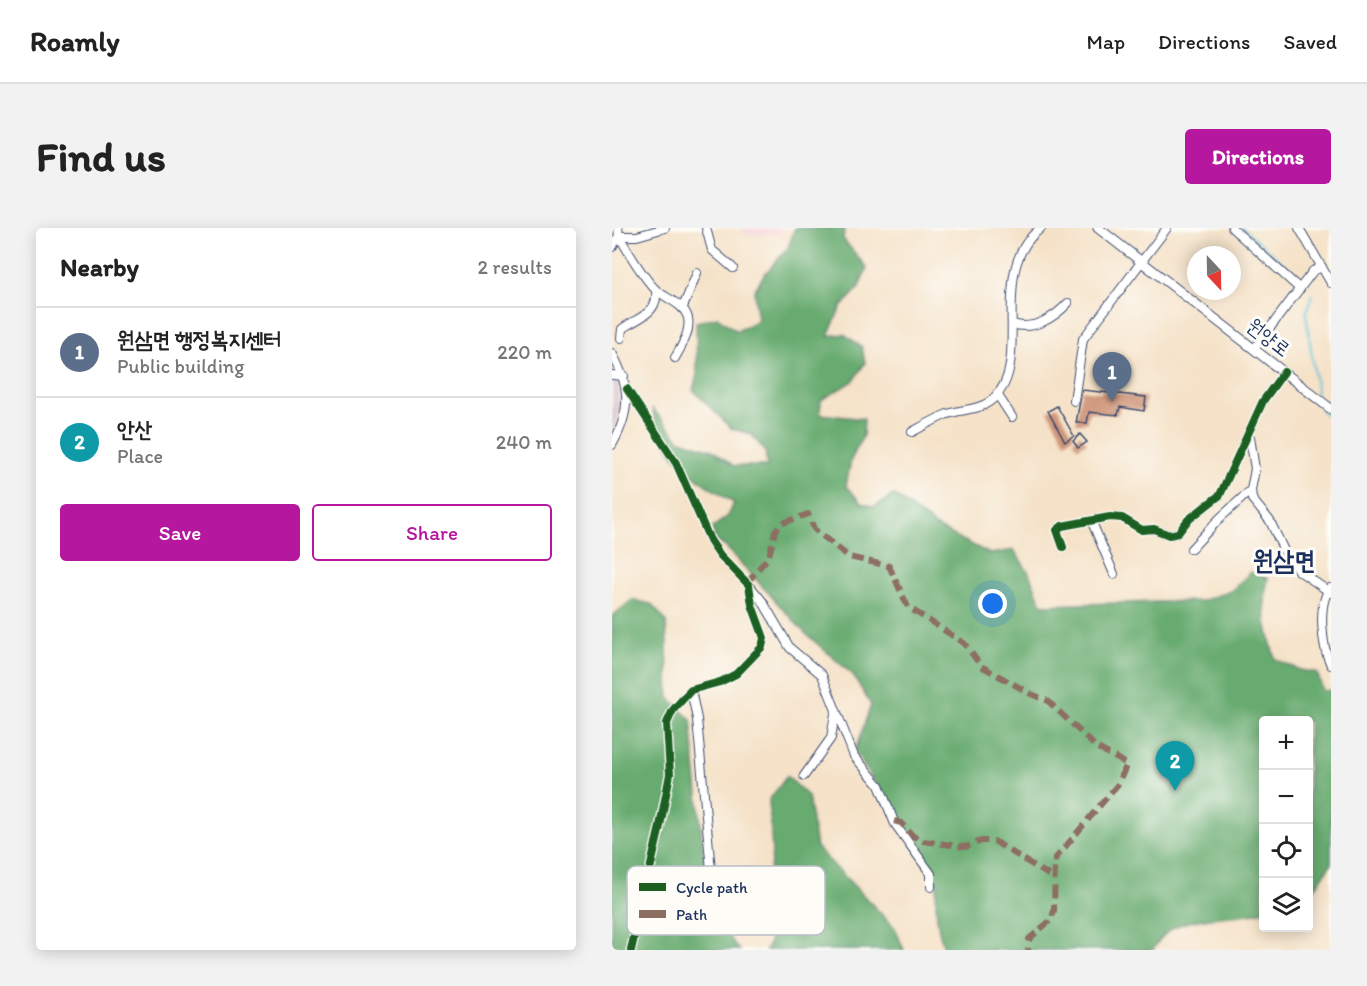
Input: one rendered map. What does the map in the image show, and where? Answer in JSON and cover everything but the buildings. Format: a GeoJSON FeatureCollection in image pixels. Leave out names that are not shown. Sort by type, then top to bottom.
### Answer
{"type":"FeatureCollection","features":[{"type":"Feature","properties":{"kind":"main road","name":"원양로"},"geometry":{"type":"LineString","coordinates":[[1098,228],[1328,406]]}},
{"type":"Feature","properties":{"kind":"street"},"geometry":{"type":"LineString","coordinates":[[619,232],[637,236],[665,228]]}},
{"type":"Feature","properties":{"kind":"street"},"geometry":{"type":"LineString","coordinates":[[706,228],[712,249],[733,268]]}},
{"type":"Feature","properties":{"kind":"street"},"geometry":{"type":"LineString","coordinates":[[912,432],[945,415],[989,402],[997,394],[1005,378],[1011,355],[1013,324],[1011,292],[1017,256],[1029,237],[1041,228]]}},
{"type":"Feature","properties":{"kind":"street"},"geometry":{"type":"LineString","coordinates":[[1074,401],[1083,339],[1167,228]]}},
{"type":"Feature","properties":{"kind":"street"},"geometry":{"type":"LineString","coordinates":[[1232,228],[1300,289]]}},
{"type":"Feature","properties":{"kind":"street"},"geometry":{"type":"LineString","coordinates":[[1299,228],[1330,280]]}},
{"type":"Feature","properties":{"kind":"street"},"geometry":{"type":"LineString","coordinates":[[612,247],[619,232]]}},
{"type":"Feature","properties":{"kind":"street"},"geometry":{"type":"LineString","coordinates":[[619,232],[656,290],[683,307],[689,320],[686,338],[675,358]]}},
{"type":"Feature","properties":{"kind":"street"},"geometry":{"type":"LineString","coordinates":[[1254,349],[1313,271],[1322,267]]}},
{"type":"Feature","properties":{"kind":"street"},"geometry":{"type":"LineString","coordinates":[[683,307],[697,273]]}},
{"type":"Feature","properties":{"kind":"street"},"geometry":{"type":"LineString","coordinates":[[621,338],[622,329],[651,310],[657,300],[656,290]]}},
{"type":"Feature","properties":{"kind":"street"},"geometry":{"type":"LineString","coordinates":[[1013,324],[1023,327],[1047,320],[1068,303]]}},
{"type":"Feature","properties":{"kind":"street"},"geometry":{"type":"LineString","coordinates":[[612,353],[624,376],[627,389],[624,422],[612,445]]}},
{"type":"Feature","properties":{"kind":"street"},"geometry":{"type":"LineString","coordinates":[[1063,547],[1057,530],[1062,526],[1091,520],[1122,518],[1142,530],[1154,529],[1169,535],[1178,533],[1188,520],[1220,495],[1263,401],[1284,372]]}},
{"type":"Feature","properties":{"kind":"street"},"geometry":{"type":"LineString","coordinates":[[612,375],[624,376]]}},
{"type":"Feature","properties":{"kind":"street"},"geometry":{"type":"LineString","coordinates":[[627,389],[676,463],[710,540],[720,555],[763,602],[790,648],[822,675],[854,756],[879,785],[895,824],[931,874],[931,887]]}},
{"type":"Feature","properties":{"kind":"street"},"geometry":{"type":"LineString","coordinates":[[997,394],[1012,417]]}},
{"type":"Feature","properties":{"kind":"street"},"geometry":{"type":"LineString","coordinates":[[1250,432],[1255,469],[1251,490],[1252,499],[1270,521],[1286,555],[1299,571],[1330,590],[1322,631],[1331,665]]}},
{"type":"Feature","properties":{"kind":"street"},"geometry":{"type":"LineString","coordinates":[[1191,549],[1251,490]]}},
{"type":"Feature","properties":{"kind":"street"},"geometry":{"type":"LineString","coordinates":[[1091,520],[1114,574]]}},
{"type":"Feature","properties":{"kind":"street"},"geometry":{"type":"LineString","coordinates":[[651,866],[670,774],[667,723],[673,710],[691,690],[720,682],[736,674],[762,647],[764,638],[752,605],[749,585]]}},
{"type":"Feature","properties":{"kind":"street"},"geometry":{"type":"LineString","coordinates":[[691,690],[697,720],[711,866]]}},
{"type":"Feature","properties":{"kind":"street"},"geometry":{"type":"LineString","coordinates":[[804,777],[831,738],[835,723],[834,709]]}},
{"type":"Feature","properties":{"kind":"street"},"geometry":{"type":"LineString","coordinates":[[631,950],[635,935]]}},
{"type":"Feature","properties":{"kind":"shaded area"},"geometry":{"type":"Polygon","coordinates":[[[743,228],[783,228],[778,235],[743,234],[743,228]]]}},
{"type":"Feature","properties":{"kind":"shaded area"},"geometry":{"type":"Polygon","coordinates":[[[612,370],[619,380],[620,411],[612,432],[612,370]]]}},
{"type":"Feature","properties":{"kind":"green space"},"geometry":{"type":"Polygon","coordinates":[[[795,228],[845,228],[843,239],[867,268],[858,289],[841,307],[828,336],[844,334],[862,347],[865,363],[853,381],[821,400],[820,414],[864,419],[863,436],[851,460],[846,486],[862,503],[874,507],[894,495],[937,527],[990,554],[1014,550],[1029,573],[1042,605],[1201,601],[1231,591],[1251,572],[1268,578],[1265,609],[1275,659],[1300,670],[1317,673],[1323,691],[1331,690],[1331,864],[1316,887],[1313,888],[1313,716],[1259,716],[1259,912],[1202,919],[1173,928],[1162,937],[1153,950],[945,950],[937,917],[937,883],[855,751],[871,705],[853,675],[805,633],[726,547],[716,541],[712,528],[728,516],[734,503],[705,484],[681,464],[664,440],[652,408],[680,440],[712,450],[734,466],[767,466],[765,451],[751,434],[732,429],[693,390],[697,374],[696,322],[717,317],[737,331],[758,320],[754,291],[764,275],[788,248],[795,228]]]}},
{"type":"Feature","properties":{"kind":"green space"},"geometry":{"type":"Polygon","coordinates":[[[632,600],[651,604],[666,621],[669,698],[691,720],[705,866],[627,866],[627,935],[728,935],[739,950],[612,950],[612,616],[632,600]]]}},
{"type":"Feature","properties":{"kind":"green space"},"geometry":{"type":"Polygon","coordinates":[[[787,776],[808,796],[816,847],[895,928],[904,950],[765,950],[770,943],[769,935],[825,935],[825,866],[770,866],[772,852],[769,800],[787,776]]]}},
{"type":"Feature","properties":{"kind":"waterway"},"geometry":{"type":"LineString","coordinates":[[1242,228],[1299,277]]}},
{"type":"Feature","properties":{"kind":"waterway"},"geometry":{"type":"LineString","coordinates":[[1312,295],[1306,314],[1317,393]]}},
{"type":"Feature","properties":{"kind":"waterway"},"geometry":{"type":"LineString","coordinates":[[1320,404],[1322,411],[1331,418]]}},
{"type":"Feature","properties":{"kind":"marked path"},"geometry":{"type":"LineString","coordinates":[[747,583],[769,556],[775,531],[780,524],[808,514],[814,529],[849,557],[889,566],[908,607],[964,643],[981,666],[1048,701],[1096,747],[1127,764],[1118,784],[1055,859],[1054,911],[1051,920],[1029,939],[1028,950]]}},
{"type":"Feature","properties":{"kind":"marked path"},"geometry":{"type":"LineString","coordinates":[[894,821],[901,823],[913,836],[923,841],[966,847],[981,841],[994,841],[1052,877]]}},
{"type":"Feature","properties":{"kind":"cycle path"},"geometry":{"type":"LineString","coordinates":[[1063,547],[1057,530],[1062,526],[1110,517],[1122,518],[1142,530],[1154,529],[1169,535],[1178,533],[1188,520],[1220,495],[1263,401],[1284,372]]}},
{"type":"Feature","properties":{"kind":"cycle path"},"geometry":{"type":"LineString","coordinates":[[627,389],[676,463],[710,540],[720,555],[749,585],[752,605],[764,638],[762,647],[736,674],[720,682],[691,690],[673,710],[667,723],[670,774],[651,866]]}},
{"type":"Feature","properties":{"kind":"cycle path"},"geometry":{"type":"LineString","coordinates":[[631,950],[635,935]]}},
{"type":"Feature","properties":{"kind":"place","name":"원삼면 행정복지센터"},"geometry":{"type":"Point","coordinates":[1112,402]}},
{"type":"Feature","properties":{"kind":"place","name":"안산"},"geometry":{"type":"Point","coordinates":[1175,791]}},
{"type":"Feature","properties":{"kind":"district","name":"원삼면"},"geometry":{"type":"Point","coordinates":[1284,560]}}]}
